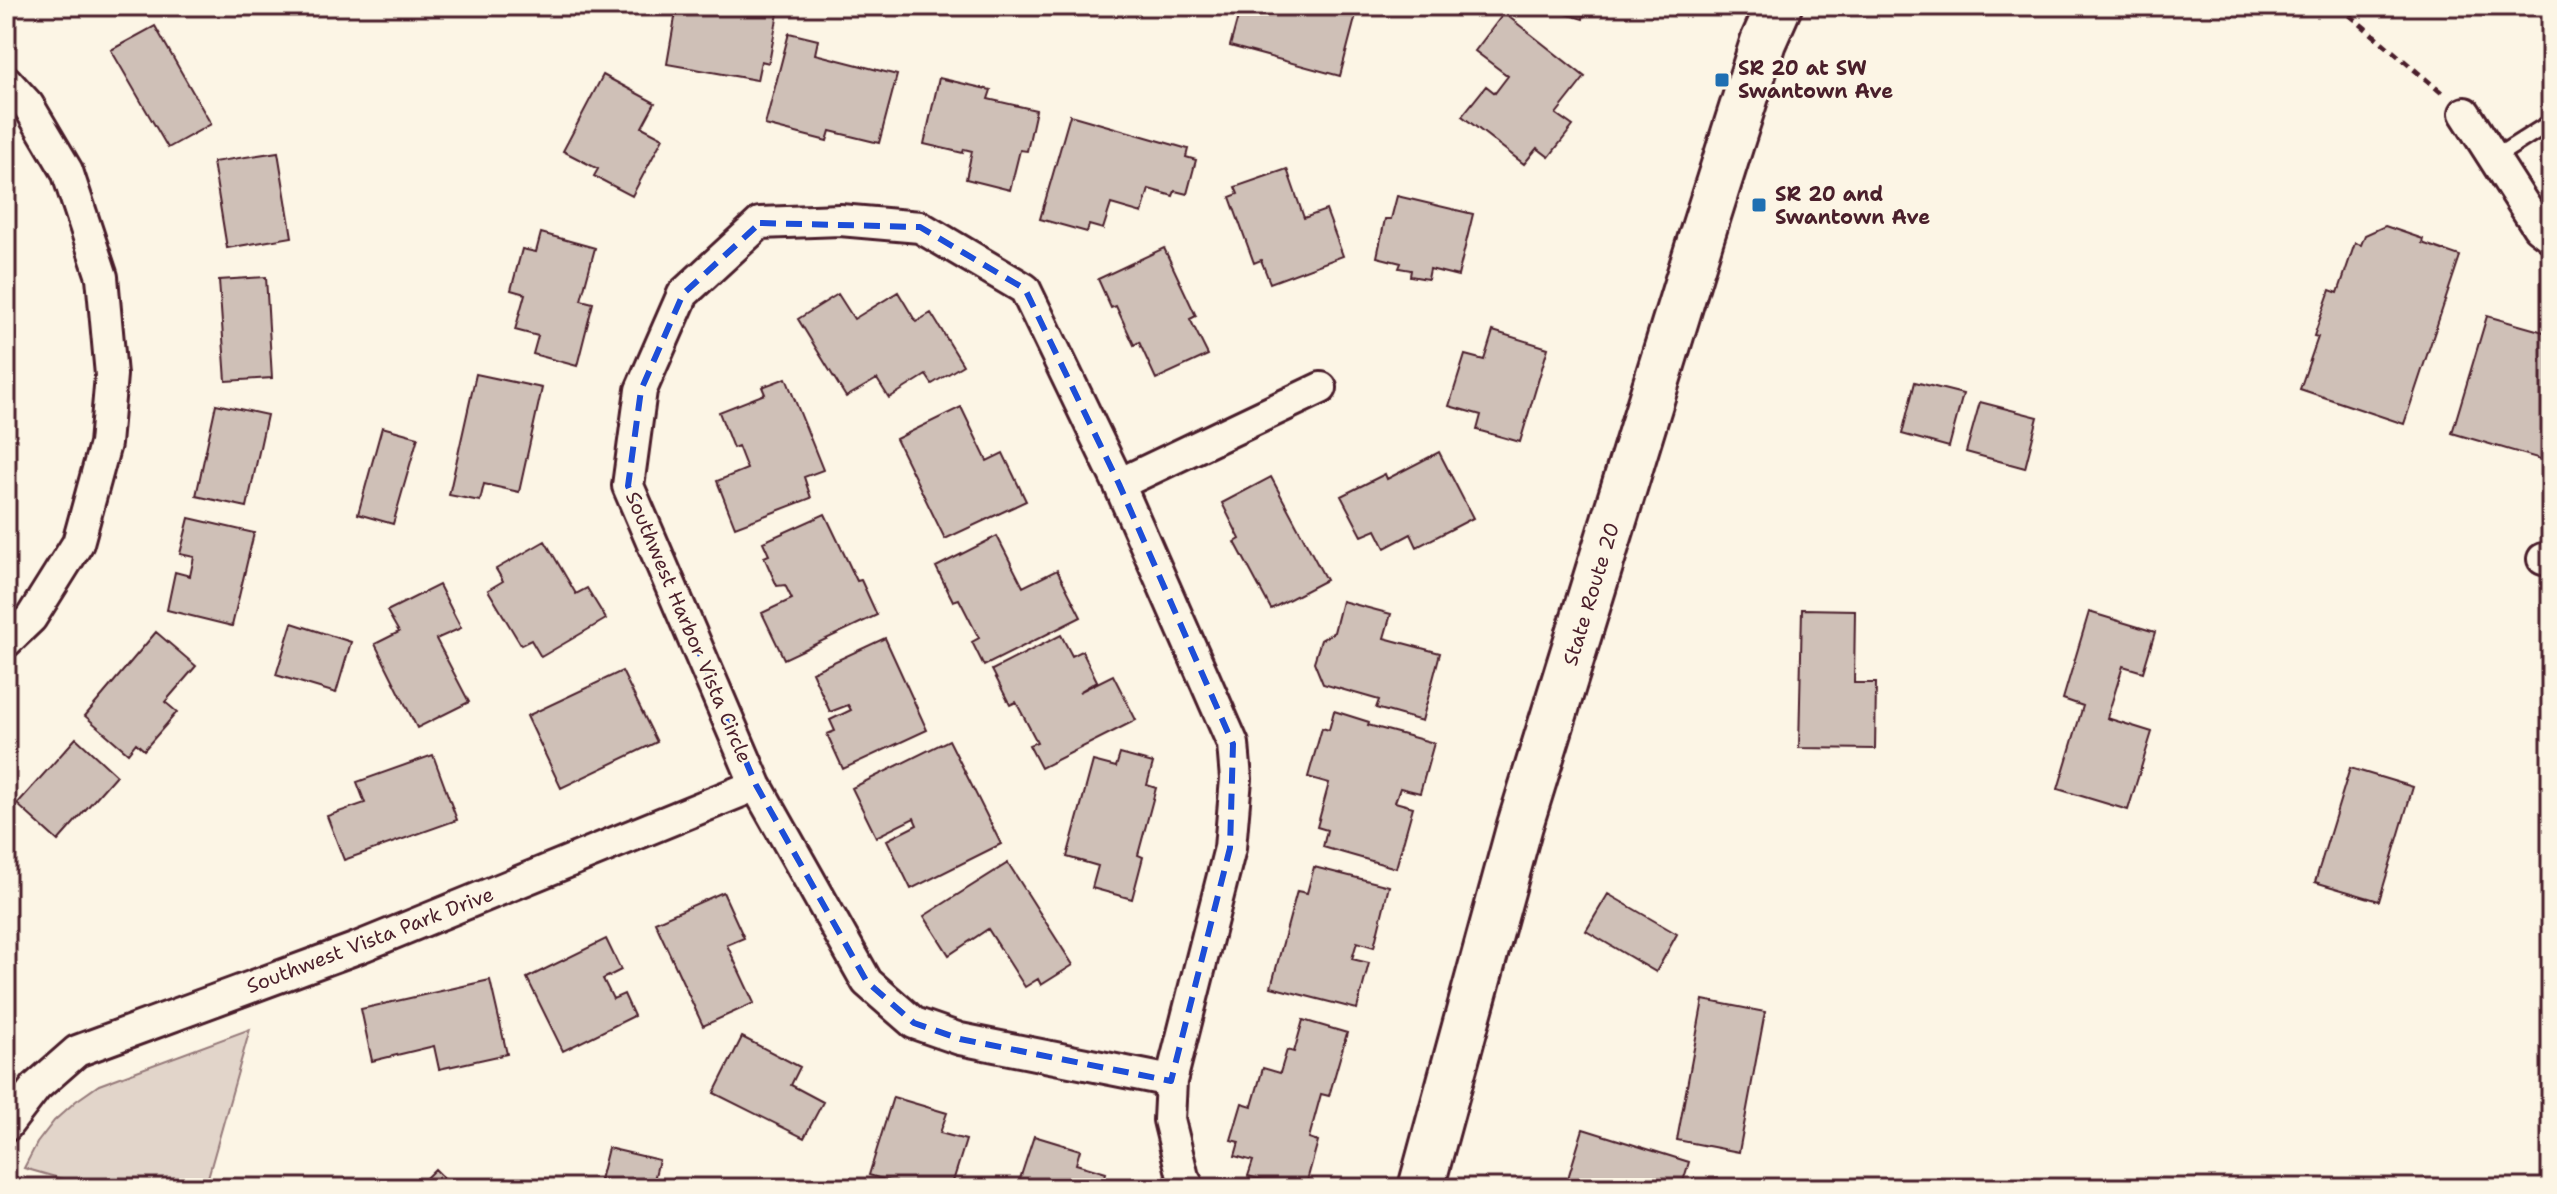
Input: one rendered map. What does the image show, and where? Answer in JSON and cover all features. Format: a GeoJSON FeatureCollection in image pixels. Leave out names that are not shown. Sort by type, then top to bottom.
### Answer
{"type":"FeatureCollection","features":[{"type":"Feature","properties":{"kind":"main road","name":"State Route 20"},"geometry":{"type":"LineString","coordinates":[[1421,1188],[1520,825],[1700,241],[1763,42],[1779,6]]}},
{"type":"Feature","properties":{"kind":"street"},"geometry":{"type":"LineString","coordinates":[[6,81],[28,105],[67,171],[102,277],[111,375],[105,444],[78,543],[31,618],[6,642]]}},
{"type":"Feature","properties":{"kind":"street"},"geometry":{"type":"LineString","coordinates":[[2465,113],[2538,227],[2551,237]]}},
{"type":"Feature","properties":{"kind":"street","name":"Southwest Harbor Vista Circle"},"geometry":{"type":"LineString","coordinates":[[1171,1081],[960,1039],[914,1023],[867,982],[756,785],[628,486],[641,390],[683,294],[760,223],[840,220],[920,227],[1025,289],[1119,484],[1233,744],[1236,779],[1230,848],[1171,1081],[1169,1120],[1183,1177],[1189,1188]]}},
{"type":"Feature","properties":{"kind":"street"},"geometry":{"type":"LineString","coordinates":[[1119,484],[1321,388]]}},
{"type":"Feature","properties":{"kind":"street","name":"Southwest Vista Park Drive"},"geometry":{"type":"LineString","coordinates":[[6,1126],[36,1087],[77,1051],[357,948],[756,785]]}},
{"type":"Feature","properties":{"kind":"lane"},"geometry":{"type":"LineString","coordinates":[[2494,158],[2551,122]]}},
{"type":"Feature","properties":{"kind":"path"},"geometry":{"type":"LineString","coordinates":[[2339,6],[2465,113]]}},
{"type":"Feature","properties":{"kind":"highlighted area"},"geometry":{"type":"Polygon","coordinates":[[[760,223],[920,227],[1025,289],[1119,484],[1233,744],[1230,848],[1171,1081],[960,1039],[914,1023],[867,982],[756,785],[628,486],[641,390],[683,294],[760,223]]]}},
{"type":"Feature","properties":{"kind":"shaded area"},"geometry":{"type":"Polygon","coordinates":[[[250,1029],[205,1188],[94,1188],[24,1168],[37,1143],[54,1121],[99,1085],[250,1029]]]}},
{"type":"Feature","properties":{"kind":"building"},"geometry":{"type":"Polygon","coordinates":[[[677,6],[740,6],[778,13],[769,63],[761,61],[757,80],[667,64],[677,6]]]}},
{"type":"Feature","properties":{"kind":"building"},"geometry":{"type":"Polygon","coordinates":[[[1241,6],[1358,7],[1340,76],[1230,46],[1241,6]]]}},
{"type":"Feature","properties":{"kind":"building"},"geometry":{"type":"Polygon","coordinates":[[[1539,6],[1586,6],[1583,19],[1539,6]]]}},
{"type":"Feature","properties":{"kind":"building"},"geometry":{"type":"Polygon","coordinates":[[[1504,13],[1585,77],[1556,114],[1573,126],[1549,157],[1537,148],[1524,164],[1462,116],[1486,86],[1495,93],[1508,76],[1475,51],[1504,13]]]}},
{"type":"Feature","properties":{"kind":"building"},"geometry":{"type":"Polygon","coordinates":[[[155,26],[211,124],[168,148],[111,50],[155,26]]]}},
{"type":"Feature","properties":{"kind":"building"},"geometry":{"type":"Polygon","coordinates":[[[789,33],[818,40],[815,54],[897,75],[879,143],[830,131],[827,141],[765,125],[789,33]]]}},
{"type":"Feature","properties":{"kind":"building"},"geometry":{"type":"Polygon","coordinates":[[[603,75],[655,103],[642,127],[663,138],[632,196],[594,176],[598,169],[563,151],[603,75]]]}},
{"type":"Feature","properties":{"kind":"building"},"geometry":{"type":"Polygon","coordinates":[[[939,78],[991,90],[988,99],[1036,110],[1027,151],[1020,150],[1010,190],[966,179],[972,151],[964,149],[963,153],[924,144],[939,78]]]}},
{"type":"Feature","properties":{"kind":"building"},"geometry":{"type":"Polygon","coordinates":[[[1070,115],[1188,149],[1186,157],[1196,160],[1187,194],[1175,191],[1173,196],[1149,189],[1142,213],[1111,204],[1103,229],[1089,225],[1087,232],[1040,219],[1070,115]]]}},
{"type":"Feature","properties":{"kind":"building"},"geometry":{"type":"Polygon","coordinates":[[[278,152],[292,237],[227,248],[213,162],[278,152]]]}},
{"type":"Feature","properties":{"kind":"building"},"geometry":{"type":"Polygon","coordinates":[[[1287,169],[1304,218],[1326,210],[1343,256],[1270,283],[1261,260],[1254,263],[1230,197],[1238,194],[1235,187],[1287,169]]]}},
{"type":"Feature","properties":{"kind":"building"},"geometry":{"type":"Polygon","coordinates":[[[1397,196],[1473,214],[1458,276],[1430,269],[1428,279],[1410,276],[1411,270],[1399,268],[1401,263],[1377,257],[1385,219],[1391,219],[1397,196]]]}},
{"type":"Feature","properties":{"kind":"building"},"geometry":{"type":"Polygon","coordinates":[[[2385,226],[2460,256],[2404,424],[2300,389],[2330,290],[2338,293],[2355,243],[2361,245],[2365,235],[2385,226]]]}},
{"type":"Feature","properties":{"kind":"building"},"geometry":{"type":"Polygon","coordinates":[[[541,233],[595,248],[581,300],[593,303],[577,366],[533,354],[538,336],[515,330],[525,294],[511,290],[522,249],[536,252],[541,233]]]}},
{"type":"Feature","properties":{"kind":"building"},"geometry":{"type":"Polygon","coordinates":[[[1164,248],[1196,316],[1190,319],[1208,355],[1156,379],[1139,342],[1134,345],[1116,306],[1111,308],[1098,279],[1164,248]]]}},
{"type":"Feature","properties":{"kind":"building"},"geometry":{"type":"Polygon","coordinates":[[[266,277],[272,378],[226,381],[219,280],[266,277]]]}},
{"type":"Feature","properties":{"kind":"building"},"geometry":{"type":"Polygon","coordinates":[[[898,292],[916,322],[931,313],[963,365],[932,384],[926,375],[889,398],[877,379],[846,397],[798,319],[838,294],[854,319],[898,292]]]}},
{"type":"Feature","properties":{"kind":"building"},"geometry":{"type":"Polygon","coordinates":[[[2487,316],[2551,334],[2551,462],[2452,433],[2487,316]]]}},
{"type":"Feature","properties":{"kind":"building"},"geometry":{"type":"Polygon","coordinates":[[[1493,331],[1548,348],[1520,442],[1477,430],[1481,415],[1449,406],[1465,355],[1484,360],[1493,331]]]}},
{"type":"Feature","properties":{"kind":"building"},"geometry":{"type":"Polygon","coordinates":[[[476,374],[542,388],[519,492],[484,484],[480,501],[449,495],[476,374]]]}},
{"type":"Feature","properties":{"kind":"building"},"geometry":{"type":"Polygon","coordinates":[[[786,378],[823,470],[804,477],[811,498],[735,527],[717,481],[747,469],[738,446],[733,448],[719,412],[765,394],[762,387],[786,378]]]}},
{"type":"Feature","properties":{"kind":"building"},"geometry":{"type":"Polygon","coordinates":[[[1915,382],[1963,394],[1949,447],[1902,434],[1915,382]]]}},
{"type":"Feature","properties":{"kind":"building"},"geometry":{"type":"Polygon","coordinates":[[[1980,402],[2038,417],[2025,468],[1966,452],[1980,402]]]}},
{"type":"Feature","properties":{"kind":"building"},"geometry":{"type":"Polygon","coordinates":[[[216,404],[267,415],[247,507],[196,496],[216,404]]]}},
{"type":"Feature","properties":{"kind":"building"},"geometry":{"type":"Polygon","coordinates":[[[961,407],[987,461],[1003,453],[1026,501],[945,539],[896,439],[961,407]]]}},
{"type":"Feature","properties":{"kind":"building"},"geometry":{"type":"Polygon","coordinates":[[[382,427],[418,437],[393,524],[358,514],[382,427]]]}},
{"type":"Feature","properties":{"kind":"building"},"geometry":{"type":"Polygon","coordinates":[[[1439,452],[1473,518],[1417,547],[1411,534],[1385,548],[1376,530],[1362,536],[1341,496],[1385,474],[1387,479],[1439,452]]]}},
{"type":"Feature","properties":{"kind":"building"},"geometry":{"type":"Polygon","coordinates":[[[1271,477],[1326,580],[1271,609],[1235,542],[1240,539],[1222,503],[1271,477]]]}},
{"type":"Feature","properties":{"kind":"building"},"geometry":{"type":"Polygon","coordinates":[[[825,514],[877,615],[784,659],[762,613],[792,599],[785,585],[777,586],[764,557],[769,555],[763,542],[825,514]]]}},
{"type":"Feature","properties":{"kind":"building"},"geometry":{"type":"Polygon","coordinates":[[[189,518],[254,533],[232,626],[167,610],[175,572],[190,576],[194,557],[180,554],[189,518]]]}},
{"type":"Feature","properties":{"kind":"building"},"geometry":{"type":"Polygon","coordinates":[[[997,536],[1023,587],[1057,570],[1081,617],[984,666],[972,642],[979,638],[959,599],[953,601],[936,567],[997,536]]]}},
{"type":"Feature","properties":{"kind":"building"},"geometry":{"type":"Polygon","coordinates":[[[545,541],[576,594],[587,588],[606,619],[541,657],[531,640],[521,645],[488,590],[503,581],[496,569],[545,541]]]}},
{"type":"Feature","properties":{"kind":"building"},"geometry":{"type":"Polygon","coordinates":[[[439,585],[461,628],[436,639],[469,702],[417,728],[375,644],[399,632],[387,611],[439,585]]]}},
{"type":"Feature","properties":{"kind":"building"},"geometry":{"type":"Polygon","coordinates":[[[1342,601],[1391,614],[1384,638],[1440,653],[1422,721],[1376,708],[1379,700],[1323,684],[1314,662],[1321,640],[1334,632],[1342,601]]]}},
{"type":"Feature","properties":{"kind":"building"},"geometry":{"type":"Polygon","coordinates":[[[1802,609],[1855,610],[1854,683],[1876,683],[1875,749],[1799,748],[1802,609]]]}},
{"type":"Feature","properties":{"kind":"building"},"geometry":{"type":"Polygon","coordinates":[[[2089,612],[2155,632],[2143,672],[2123,666],[2107,718],[2152,732],[2128,810],[2058,789],[2083,706],[2063,699],[2089,612]]]}},
{"type":"Feature","properties":{"kind":"building"},"geometry":{"type":"Polygon","coordinates":[[[292,623],[351,642],[336,693],[276,675],[292,623]]]}},
{"type":"Feature","properties":{"kind":"building"},"geometry":{"type":"Polygon","coordinates":[[[156,632],[196,666],[165,702],[177,712],[144,750],[136,743],[128,753],[85,716],[156,632]]]}},
{"type":"Feature","properties":{"kind":"building"},"geometry":{"type":"Polygon","coordinates":[[[1061,635],[1072,656],[1082,651],[1097,681],[1079,692],[1113,675],[1136,720],[1041,768],[1029,745],[1037,742],[1016,702],[1010,705],[992,670],[1061,635]]]}},
{"type":"Feature","properties":{"kind":"building"},"geometry":{"type":"Polygon","coordinates":[[[885,638],[927,730],[843,769],[827,734],[835,731],[830,720],[851,710],[848,705],[830,712],[812,672],[885,638]]]}},
{"type":"Feature","properties":{"kind":"building"},"geometry":{"type":"Polygon","coordinates":[[[622,671],[657,742],[561,788],[527,716],[622,671]]]}},
{"type":"Feature","properties":{"kind":"building"},"geometry":{"type":"Polygon","coordinates":[[[1334,711],[1369,722],[1368,725],[1434,743],[1420,793],[1400,788],[1395,802],[1413,807],[1396,868],[1323,847],[1327,830],[1317,827],[1329,783],[1308,777],[1322,728],[1329,730],[1334,711]]]}},
{"type":"Feature","properties":{"kind":"building"},"geometry":{"type":"Polygon","coordinates":[[[76,738],[116,775],[58,841],[17,804],[76,738]]]}},
{"type":"Feature","properties":{"kind":"building"},"geometry":{"type":"Polygon","coordinates":[[[949,740],[1001,844],[911,889],[887,840],[917,825],[914,818],[876,837],[852,788],[949,740]]]}},
{"type":"Feature","properties":{"kind":"building"},"geometry":{"type":"Polygon","coordinates":[[[1120,754],[1153,763],[1147,785],[1156,788],[1138,855],[1143,857],[1132,899],[1092,888],[1098,866],[1067,857],[1093,761],[1116,767],[1120,754]]]}},
{"type":"Feature","properties":{"kind":"building"},"geometry":{"type":"Polygon","coordinates":[[[433,755],[457,820],[344,860],[327,816],[365,803],[357,782],[433,755]]]}},
{"type":"Feature","properties":{"kind":"building"},"geometry":{"type":"Polygon","coordinates":[[[2350,768],[2413,787],[2379,901],[2315,882],[2350,768]]]}},
{"type":"Feature","properties":{"kind":"building"},"geometry":{"type":"Polygon","coordinates":[[[1008,863],[1073,965],[1041,985],[1038,979],[1025,987],[988,929],[949,955],[924,916],[1008,863]]]}},
{"type":"Feature","properties":{"kind":"building"},"geometry":{"type":"Polygon","coordinates":[[[1314,867],[1389,886],[1374,947],[1357,942],[1352,959],[1369,963],[1357,1009],[1271,987],[1297,891],[1307,893],[1314,867]]]}},
{"type":"Feature","properties":{"kind":"building"},"geometry":{"type":"Polygon","coordinates":[[[723,892],[744,938],[727,945],[754,1003],[703,1026],[655,922],[723,892]]]}},
{"type":"Feature","properties":{"kind":"building"},"geometry":{"type":"Polygon","coordinates":[[[1608,894],[1677,934],[1656,972],[1586,931],[1608,894]]]}},
{"type":"Feature","properties":{"kind":"building"},"geometry":{"type":"Polygon","coordinates":[[[606,939],[621,970],[603,979],[613,999],[624,994],[634,1016],[563,1051],[527,978],[606,939]]]}},
{"type":"Feature","properties":{"kind":"building"},"geometry":{"type":"Polygon","coordinates":[[[490,980],[507,1054],[439,1069],[434,1046],[372,1061],[361,1009],[490,980]]]}},
{"type":"Feature","properties":{"kind":"building"},"geometry":{"type":"Polygon","coordinates":[[[1703,1000],[1765,1012],[1739,1152],[1677,1140],[1703,1000]]]}},
{"type":"Feature","properties":{"kind":"building"},"geometry":{"type":"Polygon","coordinates":[[[1303,1020],[1347,1033],[1329,1096],[1321,1094],[1309,1138],[1318,1141],[1305,1188],[1292,1188],[1248,1176],[1253,1161],[1235,1156],[1239,1142],[1231,1140],[1242,1103],[1252,1106],[1263,1068],[1280,1073],[1287,1050],[1294,1052],[1303,1020]]]}},
{"type":"Feature","properties":{"kind":"building"},"geometry":{"type":"Polygon","coordinates":[[[742,1037],[800,1067],[791,1085],[823,1102],[804,1138],[714,1093],[742,1037]]]}},
{"type":"Feature","properties":{"kind":"building"},"geometry":{"type":"Polygon","coordinates":[[[893,1097],[947,1113],[940,1133],[966,1140],[951,1188],[911,1188],[869,1175],[893,1097]]]}},
{"type":"Feature","properties":{"kind":"building"},"geometry":{"type":"Polygon","coordinates":[[[1583,1129],[1689,1162],[1681,1188],[1565,1188],[1583,1129]]]}},
{"type":"Feature","properties":{"kind":"building"},"geometry":{"type":"Polygon","coordinates":[[[1034,1136],[1080,1150],[1076,1164],[1106,1173],[1102,1188],[1017,1188],[1034,1136]]]}},
{"type":"Feature","properties":{"kind":"building"},"geometry":{"type":"Polygon","coordinates":[[[608,1148],[659,1160],[652,1188],[598,1188],[608,1148]]]}},
{"type":"Feature","properties":{"kind":"building"},"geometry":{"type":"Polygon","coordinates":[[[435,1169],[454,1188],[416,1188],[435,1169]]]}},
{"type":"Feature","properties":{"kind":"place","name":"SR 20 at SW Swantown Ave"},"geometry":{"type":"Point","coordinates":[1722,80]}},
{"type":"Feature","properties":{"kind":"place","name":"SR 20 and Swantown Ave"},"geometry":{"type":"Point","coordinates":[1759,205]}}]}
